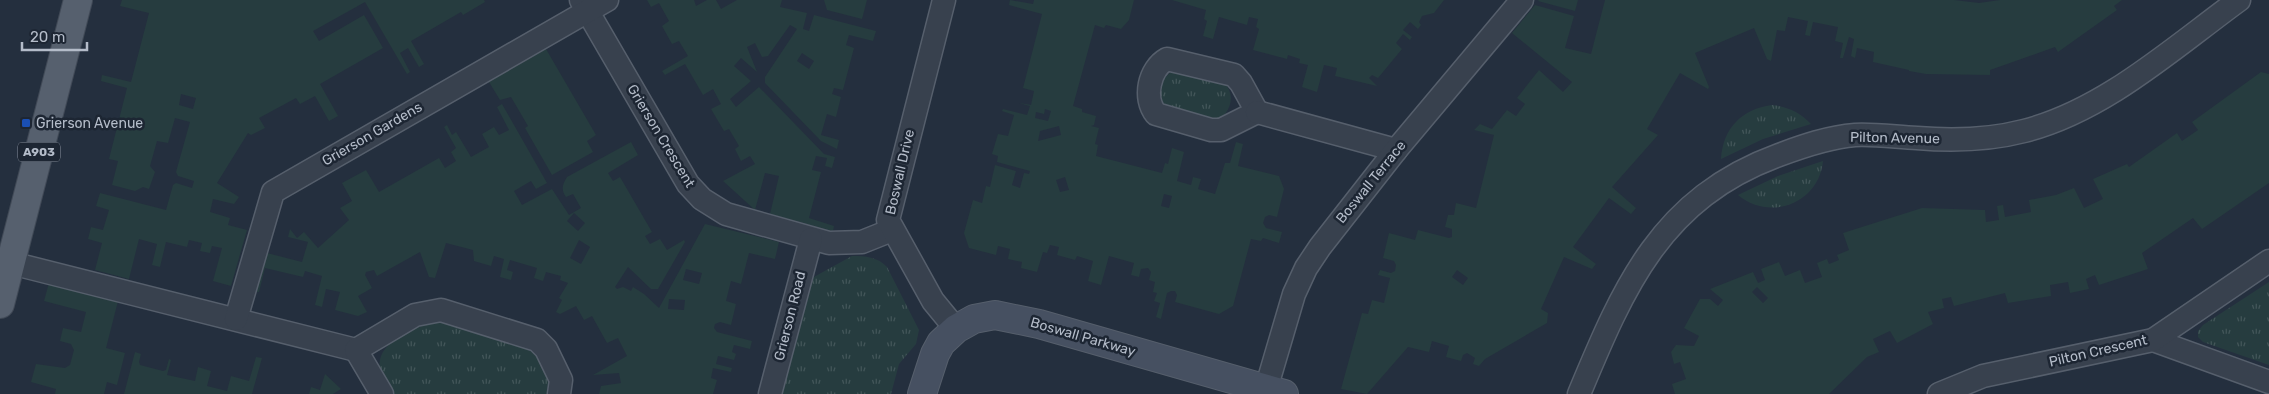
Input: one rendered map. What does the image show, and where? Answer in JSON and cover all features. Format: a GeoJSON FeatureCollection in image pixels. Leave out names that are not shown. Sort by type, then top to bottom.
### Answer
{"type":"FeatureCollection","features":[{"type":"Feature","properties":{"kind":"main road","name":"A903"},"geometry":{"type":"LineString","coordinates":[[0,304],[78,0]]}},
{"type":"Feature","properties":{"kind":"street","name":"Boswall Drive"},"geometry":{"type":"LineString","coordinates":[[944,0],[888,211],[888,220],[932,301],[956,329]]}},
{"type":"Feature","properties":{"kind":"street","name":"Boswall Terrace"},"geometry":{"type":"LineString","coordinates":[[1275,392],[1294,294],[1306,268],[1336,226],[1396,150],[1522,0]]}},
{"type":"Feature","properties":{"kind":"street","name":"Pilton Avenue"},"geometry":{"type":"LineString","coordinates":[[1579,394],[1609,322],[1641,265],[1672,224],[1707,191],[1722,181],[1770,158],[1798,148],[1838,138],[1866,135],[1940,139],[1978,138],[2007,134],[2040,126],[2074,113],[2108,94],[2239,0]]}},
{"type":"Feature","properties":{"kind":"street","name":"Grierson Crescent"},"geometry":{"type":"LineString","coordinates":[[592,4],[688,184],[710,206],[726,214],[829,243],[862,242],[892,230]]}},
{"type":"Feature","properties":{"kind":"street","name":"Grierson Gardens"},"geometry":{"type":"LineString","coordinates":[[236,319],[273,192],[592,4]]}},
{"type":"Feature","properties":{"kind":"street"},"geometry":{"type":"LineString","coordinates":[[1256,112],[1241,83],[1234,76],[1175,60],[1167,59],[1159,64],[1148,97],[1150,107],[1156,114],[1212,130],[1221,130],[1256,112],[1396,150]]}},
{"type":"Feature","properties":{"kind":"street","name":"Grierson Road"},"geometry":{"type":"LineString","coordinates":[[770,394],[811,239]]}},
{"type":"Feature","properties":{"kind":"street","name":"Pilton Crescent"},"geometry":{"type":"LineString","coordinates":[[1939,394],[1983,376],[2153,340],[2269,262]]}},
{"type":"Feature","properties":{"kind":"street"},"geometry":{"type":"LineString","coordinates":[[11,263],[356,350],[382,394]]}},
{"type":"Feature","properties":{"kind":"street"},"geometry":{"type":"LineString","coordinates":[[356,350],[415,315],[441,310],[537,340],[546,349],[561,380],[559,394]]}},
{"type":"Feature","properties":{"kind":"street","name":"Boswall Parkway"},"geometry":{"type":"LineString","coordinates":[[922,394],[935,354],[941,344],[956,329],[974,319],[995,314],[1016,318],[1275,392]]}},
{"type":"Feature","properties":{"kind":"street"},"geometry":{"type":"LineString","coordinates":[[2153,340],[2269,382]]}},
{"type":"Feature","properties":{"kind":"green space"},"geometry":{"type":"Polygon","coordinates":[[[122,0],[484,0],[485,2],[463,15],[461,12],[411,41],[424,64],[419,67],[408,48],[400,53],[410,72],[407,74],[365,2],[313,31],[319,41],[364,15],[383,48],[320,84],[338,116],[329,121],[315,96],[300,104],[296,98],[259,118],[265,128],[251,135],[248,133],[217,183],[239,197],[234,204],[213,199],[210,212],[230,218],[228,225],[247,230],[231,286],[213,281],[222,248],[212,246],[210,253],[200,251],[202,243],[189,240],[187,247],[166,242],[160,267],[152,265],[157,244],[139,239],[129,279],[95,270],[102,243],[88,239],[91,227],[103,230],[109,210],[96,206],[100,193],[166,210],[173,185],[176,183],[192,188],[194,181],[178,176],[176,172],[190,122],[175,118],[168,143],[157,141],[150,166],[155,172],[149,189],[143,187],[135,191],[112,185],[118,161],[109,159],[127,88],[101,81],[102,75],[131,82],[149,13],[120,6],[122,0]],[[181,94],[179,105],[193,109],[196,98],[181,94]]]}},
{"type":"Feature","properties":{"kind":"green space"},"geometry":{"type":"Polygon","coordinates":[[[647,0],[694,0],[696,6],[707,0],[716,0],[721,9],[737,0],[782,0],[780,7],[807,13],[803,29],[809,31],[814,15],[876,31],[873,41],[849,35],[846,45],[854,48],[843,90],[834,88],[832,94],[841,97],[836,117],[827,114],[821,135],[839,140],[837,149],[821,141],[765,83],[765,77],[797,29],[790,25],[768,56],[762,57],[755,43],[747,47],[757,72],[741,58],[734,66],[751,81],[730,99],[736,107],[759,87],[824,154],[835,157],[832,168],[825,166],[827,158],[816,156],[812,170],[821,172],[809,218],[834,226],[833,231],[770,214],[779,176],[765,173],[755,210],[723,181],[755,164],[750,156],[741,161],[735,149],[739,146],[729,129],[724,131],[711,109],[721,104],[713,89],[703,95],[685,64],[665,75],[662,71],[688,56],[679,41],[672,44],[662,26],[669,21],[659,3],[651,7],[647,0]],[[802,53],[797,61],[809,69],[814,61],[802,53]]]}},
{"type":"Feature","properties":{"kind":"green space"},"geometry":{"type":"Polygon","coordinates":[[[824,0],[867,0],[862,19],[827,10],[824,0]]]}},
{"type":"Feature","properties":{"kind":"green space"},"geometry":{"type":"Polygon","coordinates":[[[1010,0],[1033,4],[1034,0],[1134,0],[1129,20],[1121,29],[1106,25],[1104,28],[1095,25],[1073,106],[1082,109],[1082,112],[1096,116],[1094,125],[1091,126],[1099,128],[1095,144],[1098,145],[1096,156],[1162,173],[1165,163],[1168,164],[1172,148],[1184,152],[1177,181],[1191,185],[1193,177],[1201,179],[1198,189],[1215,194],[1225,163],[1230,163],[1236,142],[1243,144],[1238,166],[1279,176],[1284,189],[1277,217],[1269,215],[1265,217],[1263,223],[1266,228],[1282,232],[1279,243],[1263,238],[1261,241],[1251,239],[1233,306],[1219,314],[1175,302],[1177,295],[1175,291],[1171,291],[1167,293],[1161,319],[1156,317],[1160,303],[1154,301],[1157,293],[1153,292],[1155,282],[1149,280],[1151,272],[1148,268],[1141,269],[1139,277],[1131,275],[1134,263],[1109,256],[1101,285],[1088,281],[1093,261],[1077,256],[1075,260],[1057,255],[1059,247],[1050,245],[1047,253],[1043,252],[1037,272],[1021,268],[1022,262],[1008,259],[1010,249],[998,246],[996,255],[969,248],[964,233],[973,200],[982,203],[986,186],[990,187],[995,165],[1016,171],[1012,185],[1020,188],[1024,173],[1029,174],[1030,171],[997,162],[998,156],[992,154],[998,134],[1008,136],[1014,115],[1002,111],[1003,109],[1027,115],[1030,106],[1019,103],[1031,105],[1034,91],[1023,88],[1042,14],[1009,5],[1010,0]],[[1045,109],[1044,114],[1036,112],[1035,118],[1048,121],[1051,111],[1045,109]],[[1059,126],[1040,131],[1038,141],[1061,135],[1059,126]],[[1065,177],[1056,180],[1060,192],[1069,190],[1065,177]],[[1164,194],[1161,206],[1169,208],[1172,196],[1164,194]]]}},
{"type":"Feature","properties":{"kind":"green space"},"geometry":{"type":"Polygon","coordinates":[[[1172,0],[1444,0],[1434,13],[1422,16],[1419,22],[1421,25],[1418,29],[1410,22],[1403,30],[1412,37],[1410,40],[1403,34],[1396,43],[1402,49],[1378,78],[1372,75],[1369,78],[1377,86],[1335,76],[1337,68],[1324,65],[1317,92],[1302,87],[1308,65],[1299,63],[1300,59],[1288,55],[1287,59],[1253,50],[1259,29],[1256,27],[1258,19],[1249,17],[1247,25],[1219,17],[1213,39],[1203,36],[1207,21],[1204,19],[1206,10],[1172,0]]]}},
{"type":"Feature","properties":{"kind":"green space"},"geometry":{"type":"Polygon","coordinates":[[[1539,0],[1578,0],[1575,11],[1539,0]]]}},
{"type":"Feature","properties":{"kind":"green space"},"geometry":{"type":"Polygon","coordinates":[[[1605,0],[1954,0],[1979,3],[2000,0],[2122,0],[2114,6],[2117,10],[2058,52],[2055,47],[1990,70],[1990,75],[1926,74],[1909,71],[1873,62],[1874,52],[1857,48],[1855,58],[1851,56],[1854,39],[1849,37],[1843,58],[1840,58],[1843,43],[1835,41],[1838,27],[1813,22],[1810,36],[1805,35],[1808,21],[1788,17],[1785,31],[1777,30],[1771,61],[1767,59],[1754,28],[1695,53],[1709,87],[1708,89],[1680,73],[1647,129],[1658,135],[1612,187],[1636,208],[1631,214],[1609,198],[1573,247],[1596,264],[1592,269],[1564,257],[1541,309],[1548,313],[1547,323],[1485,359],[1479,366],[1473,364],[1475,358],[1467,353],[1463,355],[1461,361],[1446,357],[1449,346],[1432,341],[1429,352],[1408,347],[1367,394],[1341,389],[1362,313],[1368,314],[1372,300],[1384,303],[1390,278],[1378,275],[1380,270],[1391,273],[1395,271],[1396,265],[1394,261],[1383,258],[1389,233],[1415,240],[1418,230],[1449,238],[1452,237],[1452,229],[1445,227],[1448,215],[1454,215],[1456,203],[1476,208],[1494,135],[1474,130],[1480,124],[1492,129],[1507,110],[1516,116],[1525,104],[1517,98],[1539,70],[1563,92],[1572,82],[1512,33],[1535,5],[1574,16],[1565,48],[1591,54],[1605,0]],[[1457,270],[1452,277],[1463,285],[1468,278],[1457,270]]]}},
{"type":"Feature","properties":{"kind":"green space"},"geometry":{"type":"Polygon","coordinates":[[[546,49],[596,135],[587,141],[593,152],[552,175],[525,128],[528,126],[511,97],[500,100],[489,82],[546,49]]]}},
{"type":"Feature","properties":{"kind":"green space"},"geometry":{"type":"Polygon","coordinates":[[[1176,70],[1224,82],[1231,98],[1225,114],[1214,119],[1201,118],[1171,110],[1163,104],[1160,99],[1160,87],[1166,77],[1176,70]]]}},
{"type":"Feature","properties":{"kind":"green space"},"geometry":{"type":"Polygon","coordinates":[[[2261,72],[2269,74],[2269,183],[2202,229],[2193,218],[2142,253],[2148,269],[2099,285],[2095,275],[2086,279],[2089,289],[2070,293],[2068,282],[2050,285],[2051,296],[2008,303],[2005,293],[1954,306],[1951,297],[1942,299],[1944,308],[1928,312],[1933,324],[1897,343],[1890,331],[1873,339],[1879,352],[1867,357],[1829,394],[1675,394],[1672,384],[1686,379],[1680,362],[1674,364],[1671,352],[1676,345],[1694,346],[1699,336],[1684,328],[1700,299],[1710,299],[1718,306],[1723,300],[1710,289],[1753,272],[1758,283],[1765,280],[1761,269],[1779,262],[1785,276],[1800,270],[1805,283],[1822,277],[1817,263],[1827,259],[1829,264],[1839,260],[1837,255],[1849,250],[1843,233],[1922,208],[1985,210],[1986,222],[1999,220],[1997,206],[2003,205],[2005,217],[2031,212],[2029,200],[2056,195],[2074,188],[2084,208],[2103,199],[2093,179],[2127,164],[2129,167],[2177,133],[2182,141],[2198,130],[2192,122],[2261,72]],[[1757,287],[1752,292],[1763,303],[1768,298],[1757,287]]]}},
{"type":"Feature","properties":{"kind":"green space"},"geometry":{"type":"Polygon","coordinates":[[[502,104],[547,183],[536,189],[531,181],[514,191],[522,205],[552,189],[569,215],[581,208],[573,194],[566,197],[563,192],[567,177],[631,142],[638,155],[608,173],[613,181],[620,177],[652,232],[645,236],[650,244],[660,239],[667,250],[684,240],[685,242],[658,289],[651,289],[628,267],[615,287],[617,289],[623,287],[631,291],[633,287],[659,308],[705,224],[779,242],[775,259],[749,253],[741,284],[731,281],[726,301],[736,304],[731,325],[720,322],[715,324],[714,328],[717,332],[752,341],[750,349],[734,345],[732,352],[736,354],[734,360],[718,356],[716,364],[732,368],[731,372],[713,368],[711,378],[717,380],[713,394],[599,394],[601,386],[621,383],[619,373],[593,375],[627,356],[618,338],[607,343],[592,316],[584,320],[576,306],[560,314],[556,312],[562,300],[559,298],[568,283],[560,280],[561,276],[546,272],[543,281],[534,278],[537,268],[510,260],[507,270],[513,272],[511,280],[500,277],[504,259],[494,256],[491,266],[474,261],[473,250],[446,243],[435,278],[429,277],[420,252],[377,276],[374,270],[366,272],[365,275],[372,288],[358,296],[367,312],[358,316],[335,310],[340,292],[326,289],[322,307],[315,305],[322,276],[305,271],[303,277],[265,268],[259,292],[255,292],[267,253],[302,262],[308,242],[288,237],[290,229],[297,238],[304,232],[318,248],[349,220],[340,208],[352,201],[342,183],[366,170],[379,192],[439,158],[445,168],[456,161],[451,152],[456,148],[444,127],[447,125],[452,135],[456,132],[471,157],[489,147],[482,134],[494,127],[499,135],[509,130],[497,107],[502,104]],[[574,213],[567,221],[578,231],[585,223],[574,213]],[[579,240],[570,258],[581,264],[590,247],[579,240]],[[686,269],[683,280],[699,284],[702,273],[686,269]],[[669,299],[668,309],[684,310],[685,300],[669,299]]]}},
{"type":"Feature","properties":{"kind":"green space"},"geometry":{"type":"Polygon","coordinates":[[[1772,105],[1793,111],[1803,116],[1811,124],[1763,139],[1721,159],[1726,138],[1736,122],[1752,111],[1772,105]]]}},
{"type":"Feature","properties":{"kind":"green space"},"geometry":{"type":"Polygon","coordinates":[[[1823,161],[1820,176],[1813,188],[1791,204],[1778,207],[1764,207],[1751,203],[1738,195],[1778,176],[1823,161]]]}},
{"type":"Feature","properties":{"kind":"green space"},"geometry":{"type":"Polygon","coordinates":[[[852,256],[875,259],[887,267],[919,330],[916,344],[899,364],[891,394],[778,394],[812,278],[852,256]]]}},
{"type":"Feature","properties":{"kind":"green space"},"geometry":{"type":"Polygon","coordinates":[[[2269,282],[2269,365],[2203,342],[2198,337],[2198,331],[2203,325],[2269,282]]]}},
{"type":"Feature","properties":{"kind":"green space"},"geometry":{"type":"Polygon","coordinates":[[[49,283],[118,301],[106,348],[125,353],[117,385],[107,382],[104,394],[55,394],[56,389],[31,382],[36,364],[65,368],[70,365],[74,350],[71,344],[60,341],[63,328],[81,332],[86,312],[44,301],[49,283]]]}},
{"type":"Feature","properties":{"kind":"green space"},"geometry":{"type":"Polygon","coordinates":[[[435,320],[534,347],[551,379],[549,394],[392,394],[380,369],[380,359],[384,351],[398,337],[435,320]]]}},
{"type":"Feature","properties":{"kind":"green space"},"geometry":{"type":"Polygon","coordinates":[[[135,352],[141,354],[140,365],[163,371],[166,370],[169,359],[171,360],[167,375],[195,381],[198,367],[211,371],[207,386],[227,391],[231,376],[249,381],[256,357],[262,358],[252,394],[124,394],[135,352]]]}},
{"type":"Feature","properties":{"kind":"green space"},"geometry":{"type":"Polygon","coordinates":[[[325,374],[341,389],[333,394],[309,394],[311,387],[320,390],[325,374]]]}},
{"type":"Feature","properties":{"kind":"place","name":"Grierson Avenue"},"geometry":{"type":"Point","coordinates":[26,123]}}]}
